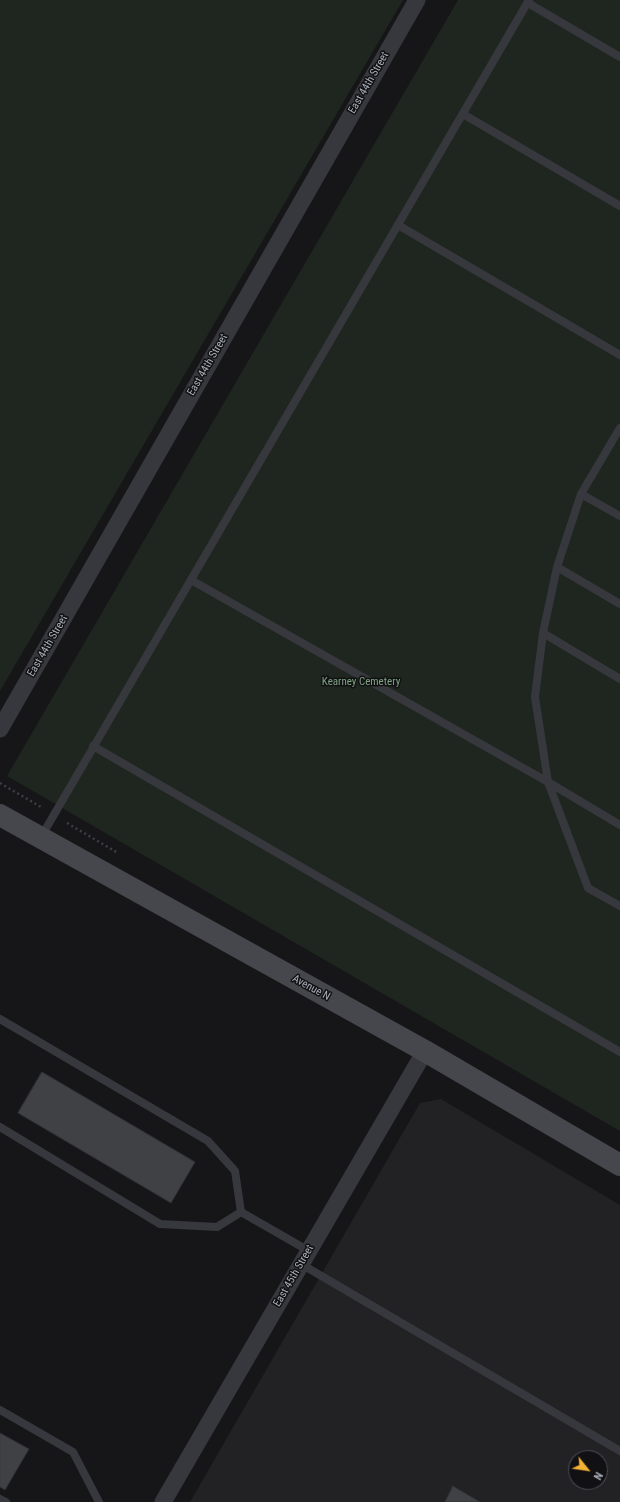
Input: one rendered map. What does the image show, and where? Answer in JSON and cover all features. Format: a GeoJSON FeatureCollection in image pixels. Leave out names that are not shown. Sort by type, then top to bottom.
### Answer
{"type":"FeatureCollection","features":[{"type":"Feature","properties":{"kind":"main road","name":"Avenue N"},"geometry":{"type":"LineString","coordinates":[[0,815],[425,1051],[620,1165]]}},
{"type":"Feature","properties":{"kind":"street","name":"East 44th Street"},"geometry":{"type":"LineString","coordinates":[[0,729],[417,0]]}},
{"type":"Feature","properties":{"kind":"street","name":"East 45th Street"},"geometry":{"type":"LineString","coordinates":[[163,1502],[425,1051]]}},
{"type":"Feature","properties":{"kind":"lane"},"geometry":{"type":"LineString","coordinates":[[41,837],[529,2],[620,58]]}},
{"type":"Feature","properties":{"kind":"lane"},"geometry":{"type":"LineString","coordinates":[[463,114],[620,206]]}},
{"type":"Feature","properties":{"kind":"lane"},"geometry":{"type":"LineString","coordinates":[[398,225],[620,355]]}},
{"type":"Feature","properties":{"kind":"lane"},"geometry":{"type":"LineString","coordinates":[[619,430],[582,494],[557,567],[543,633],[535,697],[548,782],[588,888],[620,906]]}},
{"type":"Feature","properties":{"kind":"lane"},"geometry":{"type":"LineString","coordinates":[[582,494],[620,516]]}},
{"type":"Feature","properties":{"kind":"lane"},"geometry":{"type":"LineString","coordinates":[[557,567],[620,604]]}},
{"type":"Feature","properties":{"kind":"lane"},"geometry":{"type":"LineString","coordinates":[[191,580],[548,782],[620,825]]}},
{"type":"Feature","properties":{"kind":"lane"},"geometry":{"type":"LineString","coordinates":[[543,633],[620,679]]}},
{"type":"Feature","properties":{"kind":"lane"},"geometry":{"type":"LineString","coordinates":[[93,746],[620,1052]]}},
{"type":"Feature","properties":{"kind":"lane"},"geometry":{"type":"LineString","coordinates":[[0,1019],[208,1141],[235,1171],[241,1212],[305,1257],[620,1451]]}},
{"type":"Feature","properties":{"kind":"lane"},"geometry":{"type":"LineString","coordinates":[[0,1127],[160,1224],[217,1227],[241,1212]]}},
{"type":"Feature","properties":{"kind":"lane"},"geometry":{"type":"LineString","coordinates":[[0,1410],[73,1452],[99,1502]]}},
{"type":"Feature","properties":{"kind":"lane"},"geometry":{"type":"LineString","coordinates":[[0,1499],[6,1502]]}},
{"type":"Feature","properties":{"kind":"shaded area"},"geometry":{"type":"Polygon","coordinates":[[[441,1099],[620,1205],[620,1502],[190,1502],[420,1103],[441,1099]]]}},
{"type":"Feature","properties":{"kind":"green space"},"geometry":{"type":"Polygon","coordinates":[[[0,0],[403,0],[0,691],[0,0]]]}},
{"type":"Feature","properties":{"kind":"green space","name":"Kearney Cemetery"},"geometry":{"type":"Polygon","coordinates":[[[458,0],[620,0],[620,1131],[7,776],[458,0]]]}},
{"type":"Feature","properties":{"kind":"building"},"geometry":{"type":"Polygon","coordinates":[[[42,1072],[195,1162],[171,1203],[18,1113],[42,1072]]]}},
{"type":"Feature","properties":{"kind":"building"},"geometry":{"type":"Polygon","coordinates":[[[0,1433],[29,1449],[5,1490],[0,1487],[0,1433]]]}},
{"type":"Feature","properties":{"kind":"building"},"geometry":{"type":"Polygon","coordinates":[[[453,1486],[480,1502],[445,1502],[453,1486]]]}}]}
